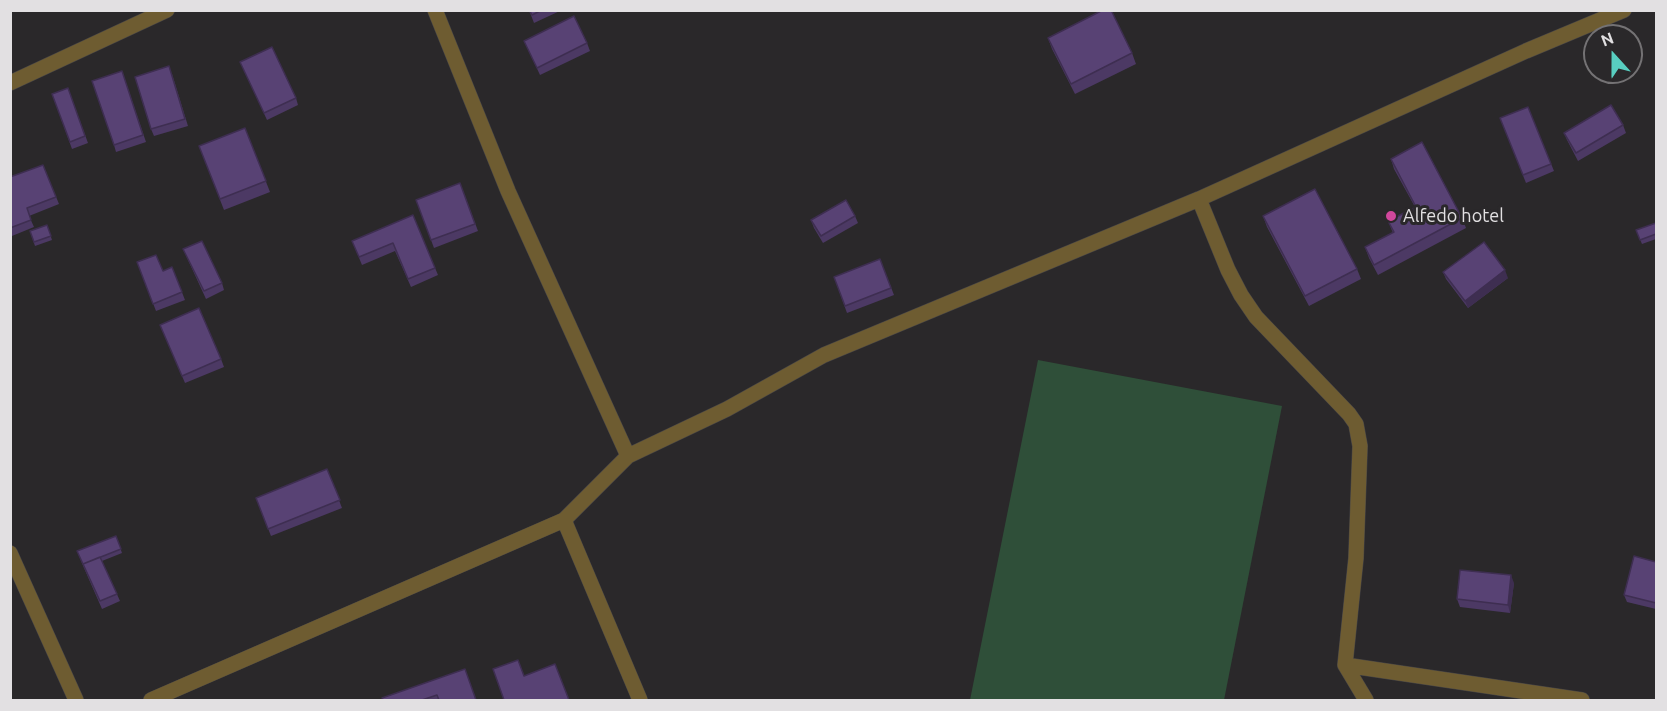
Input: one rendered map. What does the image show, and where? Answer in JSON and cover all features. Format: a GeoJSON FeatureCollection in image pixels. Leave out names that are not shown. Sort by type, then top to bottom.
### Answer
{"type":"FeatureCollection","features":[{"type":"Feature","properties":{"kind":"street"},"geometry":{"type":"LineString","coordinates":[[10,83],[167,10]]}},
{"type":"Feature","properties":{"kind":"street"},"geometry":{"type":"LineString","coordinates":[[435,10],[508,191],[628,456]]}},
{"type":"Feature","properties":{"kind":"street"},"geometry":{"type":"LineString","coordinates":[[151,700],[564,520],[628,456],[727,409],[824,355],[1199,199],[1526,51],[1624,10]]}},
{"type":"Feature","properties":{"kind":"street"},"geometry":{"type":"LineString","coordinates":[[1199,199],[1228,270],[1256,317],[1356,424],[1360,446],[1356,558],[1345,665],[1366,700]]}},
{"type":"Feature","properties":{"kind":"street"},"geometry":{"type":"LineString","coordinates":[[564,520],[640,700]]}},
{"type":"Feature","properties":{"kind":"street"},"geometry":{"type":"LineString","coordinates":[[10,553],[76,700]]}},
{"type":"Feature","properties":{"kind":"street"},"geometry":{"type":"LineString","coordinates":[[1345,665],[1582,700]]}},
{"type":"Feature","properties":{"kind":"green space"},"geometry":{"type":"Polygon","coordinates":[[[1038,360],[1282,406],[1224,700],[970,700],[1038,360]]]}},
{"type":"Feature","properties":{"kind":"building"},"geometry":{"type":"Polygon","coordinates":[[[529,10],[542,10],[532,15],[529,10]]]}},
{"type":"Feature","properties":{"kind":"building"},"geometry":{"type":"Polygon","coordinates":[[[1103,10],[1111,10],[1132,53],[1071,84],[1048,38],[1103,10]]]}},
{"type":"Feature","properties":{"kind":"building"},"geometry":{"type":"Polygon","coordinates":[[[574,16],[587,43],[537,68],[524,41],[574,16]]]}},
{"type":"Feature","properties":{"kind":"building"},"geometry":{"type":"Polygon","coordinates":[[[272,47],[296,98],[264,113],[240,62],[272,47]]]}},
{"type":"Feature","properties":{"kind":"building"},"geometry":{"type":"Polygon","coordinates":[[[169,66],[185,119],[151,129],[135,77],[169,66]]]}},
{"type":"Feature","properties":{"kind":"building"},"geometry":{"type":"Polygon","coordinates":[[[122,71],[143,135],[114,145],[92,81],[122,71]]]}},
{"type":"Feature","properties":{"kind":"building"},"geometry":{"type":"Polygon","coordinates":[[[68,88],[85,136],[70,142],[52,94],[68,88]]]}},
{"type":"Feature","properties":{"kind":"building"},"geometry":{"type":"Polygon","coordinates":[[[1611,105],[1623,125],[1576,153],[1564,133],[1611,105]]]}},
{"type":"Feature","properties":{"kind":"building"},"geometry":{"type":"Polygon","coordinates":[[[1528,107],[1551,164],[1523,175],[1500,118],[1528,107]]]}},
{"type":"Feature","properties":{"kind":"building"},"geometry":{"type":"Polygon","coordinates":[[[245,128],[266,181],[220,199],[199,146],[245,128]]]}},
{"type":"Feature","properties":{"kind":"building"},"geometry":{"type":"Polygon","coordinates":[[[1422,142],[1462,218],[1374,265],[1365,247],[1394,232],[1388,221],[1416,207],[1391,159],[1422,142]]]}},
{"type":"Feature","properties":{"kind":"building"},"geometry":{"type":"Polygon","coordinates":[[[43,165],[56,197],[27,208],[31,220],[10,228],[10,177],[43,165]]]}},
{"type":"Feature","properties":{"kind":"building"},"geometry":{"type":"Polygon","coordinates":[[[460,183],[475,224],[431,240],[416,200],[460,183]]]}},
{"type":"Feature","properties":{"kind":"building"},"geometry":{"type":"Polygon","coordinates":[[[1315,189],[1357,269],[1305,296],[1263,216],[1315,189]]]}},
{"type":"Feature","properties":{"kind":"building"},"geometry":{"type":"Polygon","coordinates":[[[846,200],[855,216],[821,236],[811,220],[846,200]]]}},
{"type":"Feature","properties":{"kind":"building"},"geometry":{"type":"Polygon","coordinates":[[[413,215],[435,268],[408,279],[393,243],[359,257],[352,241],[413,215]]]}},
{"type":"Feature","properties":{"kind":"building"},"geometry":{"type":"Polygon","coordinates":[[[1656,223],[1656,234],[1640,240],[1636,230],[1656,223]]]}},
{"type":"Feature","properties":{"kind":"building"},"geometry":{"type":"Polygon","coordinates":[[[47,225],[51,236],[34,242],[30,231],[47,225]]]}},
{"type":"Feature","properties":{"kind":"building"},"geometry":{"type":"Polygon","coordinates":[[[202,241],[222,283],[204,291],[183,249],[202,241]]]}},
{"type":"Feature","properties":{"kind":"building"},"geometry":{"type":"Polygon","coordinates":[[[1484,242],[1505,270],[1465,301],[1443,272],[1484,242]]]}},
{"type":"Feature","properties":{"kind":"building"},"geometry":{"type":"Polygon","coordinates":[[[156,255],[163,271],[172,267],[182,292],[153,304],[137,262],[156,255]]]}},
{"type":"Feature","properties":{"kind":"building"},"geometry":{"type":"Polygon","coordinates":[[[880,259],[891,288],[845,306],[834,277],[880,259]]]}},
{"type":"Feature","properties":{"kind":"building"},"geometry":{"type":"Polygon","coordinates":[[[199,308],[221,359],[182,376],[160,325],[199,308]]]}},
{"type":"Feature","properties":{"kind":"building"},"geometry":{"type":"Polygon","coordinates":[[[327,469],[340,500],[268,529],[256,498],[327,469]]]}},
{"type":"Feature","properties":{"kind":"building"},"geometry":{"type":"Polygon","coordinates":[[[116,536],[121,549],[83,564],[77,551],[116,536]]]}},
{"type":"Feature","properties":{"kind":"building"},"geometry":{"type":"Polygon","coordinates":[[[1634,556],[1656,562],[1656,603],[1624,595],[1634,556]]]}},
{"type":"Feature","properties":{"kind":"building"},"geometry":{"type":"Polygon","coordinates":[[[100,557],[117,594],[100,601],[83,564],[100,557]]]}},
{"type":"Feature","properties":{"kind":"building"},"geometry":{"type":"Polygon","coordinates":[[[1460,570],[1511,575],[1508,605],[1457,599],[1460,570]]]}},
{"type":"Feature","properties":{"kind":"building"},"geometry":{"type":"Polygon","coordinates":[[[518,660],[524,676],[555,664],[569,700],[504,700],[493,669],[518,660]]]}},
{"type":"Feature","properties":{"kind":"building"},"geometry":{"type":"Polygon","coordinates":[[[465,669],[476,700],[439,700],[437,695],[422,700],[383,700],[382,698],[465,669]]]}},
{"type":"Feature","properties":{"kind":"place","name":"Alfedo hotel"},"geometry":{"type":"Point","coordinates":[1391,216]}}]}
